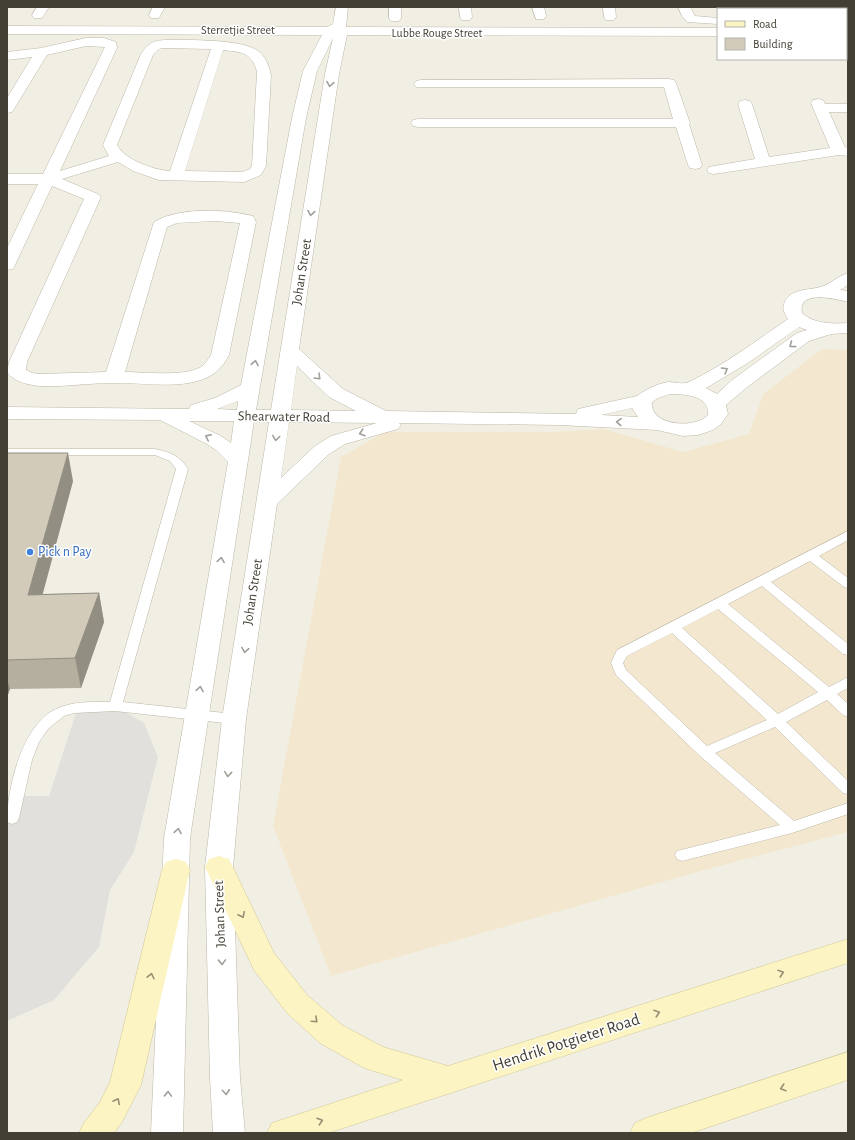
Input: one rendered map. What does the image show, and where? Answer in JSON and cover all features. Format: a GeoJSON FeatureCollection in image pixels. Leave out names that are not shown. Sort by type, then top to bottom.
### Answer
{"type":"FeatureCollection","features":[{"type":"Feature","properties":{"kind":"main road"},"geometry":{"type":"LineString","coordinates":[[218,867],[264,961],[297,1004],[331,1034],[375,1058],[448,1080]]}},
{"type":"Feature","properties":{"kind":"main road"},"geometry":{"type":"LineString","coordinates":[[96,1133],[111,1112],[125,1086],[176,870]]}},
{"type":"Feature","properties":{"kind":"main road","name":"Hendrik Potgieter Road"},"geometry":{"type":"LineString","coordinates":[[283,1133],[848,951]]}},
{"type":"Feature","properties":{"kind":"main road"},"geometry":{"type":"LineString","coordinates":[[646,1133],[848,1066]]}},
{"type":"Feature","properties":{"kind":"street"},"geometry":{"type":"LineString","coordinates":[[167,1133],[177,838],[196,715],[245,416],[299,118],[310,71],[336,30],[342,7]]}},
{"type":"Feature","properties":{"kind":"street"},"geometry":{"type":"LineString","coordinates":[[684,7],[691,19],[717,21]]}},
{"type":"Feature","properties":{"kind":"street","name":"Sterretjie Street"},"geometry":{"type":"LineString","coordinates":[[7,30],[336,30]]}},
{"type":"Feature","properties":{"kind":"street","name":"Sterretjie Street"},"geometry":{"type":"LineString","coordinates":[[136,30],[336,30]]}},
{"type":"Feature","properties":{"kind":"street","name":"Lubbe Rouge Street"},"geometry":{"type":"LineString","coordinates":[[336,30],[717,32]]}},
{"type":"Feature","properties":{"kind":"street","name":"Lubbe Rouge Street"},"geometry":{"type":"LineString","coordinates":[[336,30],[391,33],[520,33],[534,31]]}},
{"type":"Feature","properties":{"kind":"street","name":"Johan Street"},"geometry":{"type":"LineString","coordinates":[[229,1133],[225,1078],[218,867],[234,719],[335,55],[336,30]]}},
{"type":"Feature","properties":{"kind":"street"},"geometry":{"type":"LineString","coordinates":[[262,31],[294,38],[306,45],[310,71]]}},
{"type":"Feature","properties":{"kind":"street"},"geometry":{"type":"LineString","coordinates":[[335,55],[351,39],[368,35],[391,33]]}},
{"type":"Feature","properties":{"kind":"street"},"geometry":{"type":"LineString","coordinates":[[7,56],[42,52],[92,42],[107,43],[111,45],[112,48],[7,265]]}},
{"type":"Feature","properties":{"kind":"street"},"geometry":{"type":"LineString","coordinates":[[161,44],[244,49],[251,52],[262,64],[264,75],[259,166],[256,172],[244,177],[159,175],[149,173],[120,157],[114,153],[110,145],[150,50],[161,44]]}},
{"type":"Feature","properties":{"kind":"street"},"geometry":{"type":"LineString","coordinates":[[176,176],[218,47]]}},
{"type":"Feature","properties":{"kind":"street"},"geometry":{"type":"LineString","coordinates":[[7,109],[42,52]]}},
{"type":"Feature","properties":{"kind":"street"},"geometry":{"type":"LineString","coordinates":[[421,84],[669,83],[683,123],[698,175],[706,166],[714,170],[764,163],[845,148],[819,105],[848,108]]}},
{"type":"Feature","properties":{"kind":"street"},"geometry":{"type":"LineString","coordinates":[[745,104],[764,163]]}},
{"type":"Feature","properties":{"kind":"street"},"geometry":{"type":"LineString","coordinates":[[418,124],[683,123]]}},
{"type":"Feature","properties":{"kind":"street"},"geometry":{"type":"LineString","coordinates":[[7,179],[48,179],[120,157]]}},
{"type":"Feature","properties":{"kind":"street"},"geometry":{"type":"LineString","coordinates":[[48,179],[93,197],[18,362],[16,372],[27,378],[40,380],[114,377],[176,378],[194,376],[207,371],[215,364],[220,355],[248,222],[247,219],[226,216],[171,219],[160,225],[114,377]]}},
{"type":"Feature","properties":{"kind":"street"},"geometry":{"type":"LineString","coordinates":[[848,278],[824,292],[804,295],[797,298],[793,302],[792,308],[799,319],[816,327],[828,329],[848,328]]}},
{"type":"Feature","properties":{"kind":"street"},"geometry":{"type":"LineString","coordinates":[[824,292],[848,298]]}},
{"type":"Feature","properties":{"kind":"street"},"geometry":{"type":"LineString","coordinates":[[691,389],[742,359],[799,319]]}},
{"type":"Feature","properties":{"kind":"street"},"geometry":{"type":"LineString","coordinates":[[657,424],[643,413],[642,406],[644,400],[649,394],[668,388],[691,389],[711,398],[716,404],[739,384],[803,337],[828,329]]}},
{"type":"Feature","properties":{"kind":"street"},"geometry":{"type":"LineString","coordinates":[[290,350],[336,393],[384,418]]}},
{"type":"Feature","properties":{"kind":"street"},"geometry":{"type":"LineString","coordinates":[[171,415],[222,402],[250,388]]}},
{"type":"Feature","properties":{"kind":"street","name":"Shearwater Road"},"geometry":{"type":"LineString","coordinates":[[560,418],[644,400]]}},
{"type":"Feature","properties":{"kind":"street","name":"Shearwater Road"},"geometry":{"type":"LineString","coordinates":[[7,413],[384,418],[560,418],[657,424],[680,430],[703,428],[712,423],[717,418],[718,411],[716,404]]}},
{"type":"Feature","properties":{"kind":"street"},"geometry":{"type":"LineString","coordinates":[[171,415],[223,446],[238,461]]}},
{"type":"Feature","properties":{"kind":"street"},"geometry":{"type":"LineString","coordinates":[[267,502],[322,450],[331,444],[413,418]]}},
{"type":"Feature","properties":{"kind":"lane"},"geometry":{"type":"LineString","coordinates":[[7,452],[156,452],[174,458],[182,469],[115,706]]}},
{"type":"Feature","properties":{"kind":"lane"},"geometry":{"type":"LineString","coordinates":[[792,827],[705,752],[621,672],[617,663],[622,653],[763,581],[848,534]]}},
{"type":"Feature","properties":{"kind":"lane"},"geometry":{"type":"LineString","coordinates":[[810,555],[848,584]]}},
{"type":"Feature","properties":{"kind":"lane"},"geometry":{"type":"LineString","coordinates":[[763,581],[848,651]]}},
{"type":"Feature","properties":{"kind":"lane"},"geometry":{"type":"LineString","coordinates":[[719,603],[848,712]]}},
{"type":"Feature","properties":{"kind":"lane"},"geometry":{"type":"LineString","coordinates":[[673,628],[777,721],[848,789]]}},
{"type":"Feature","properties":{"kind":"lane"},"geometry":{"type":"LineString","coordinates":[[705,752],[777,721],[848,682]]}},
{"type":"Feature","properties":{"kind":"lane"},"geometry":{"type":"LineString","coordinates":[[12,818],[25,760],[33,740],[44,726],[59,713],[73,708],[115,706],[234,719]]}},
{"type":"Feature","properties":{"kind":"lane"},"geometry":{"type":"LineString","coordinates":[[682,855],[792,827],[848,808]]}},
{"type":"Feature","properties":{"kind":"shaded area"},"geometry":{"type":"Polygon","coordinates":[[[822,349],[848,350],[848,832],[701,871],[331,976],[273,826],[341,457],[385,432],[552,432],[604,429],[683,452],[749,434],[763,394],[822,349]]]}},
{"type":"Feature","properties":{"kind":"shaded area"},"geometry":{"type":"Polygon","coordinates":[[[120,709],[144,723],[158,757],[134,852],[110,890],[99,947],[54,1000],[7,1021],[7,796],[49,796],[76,713],[120,709]]]}},
{"type":"Feature","properties":{"kind":"building","name":"Pick n Pay"},"geometry":{"type":"Polygon","coordinates":[[[7,453],[68,453],[28,595],[99,593],[75,658],[7,660],[7,453]]]}},
{"type":"Feature","properties":{"kind":"place","name":"Pick n Pay"},"geometry":{"type":"Point","coordinates":[30,552]}}]}
